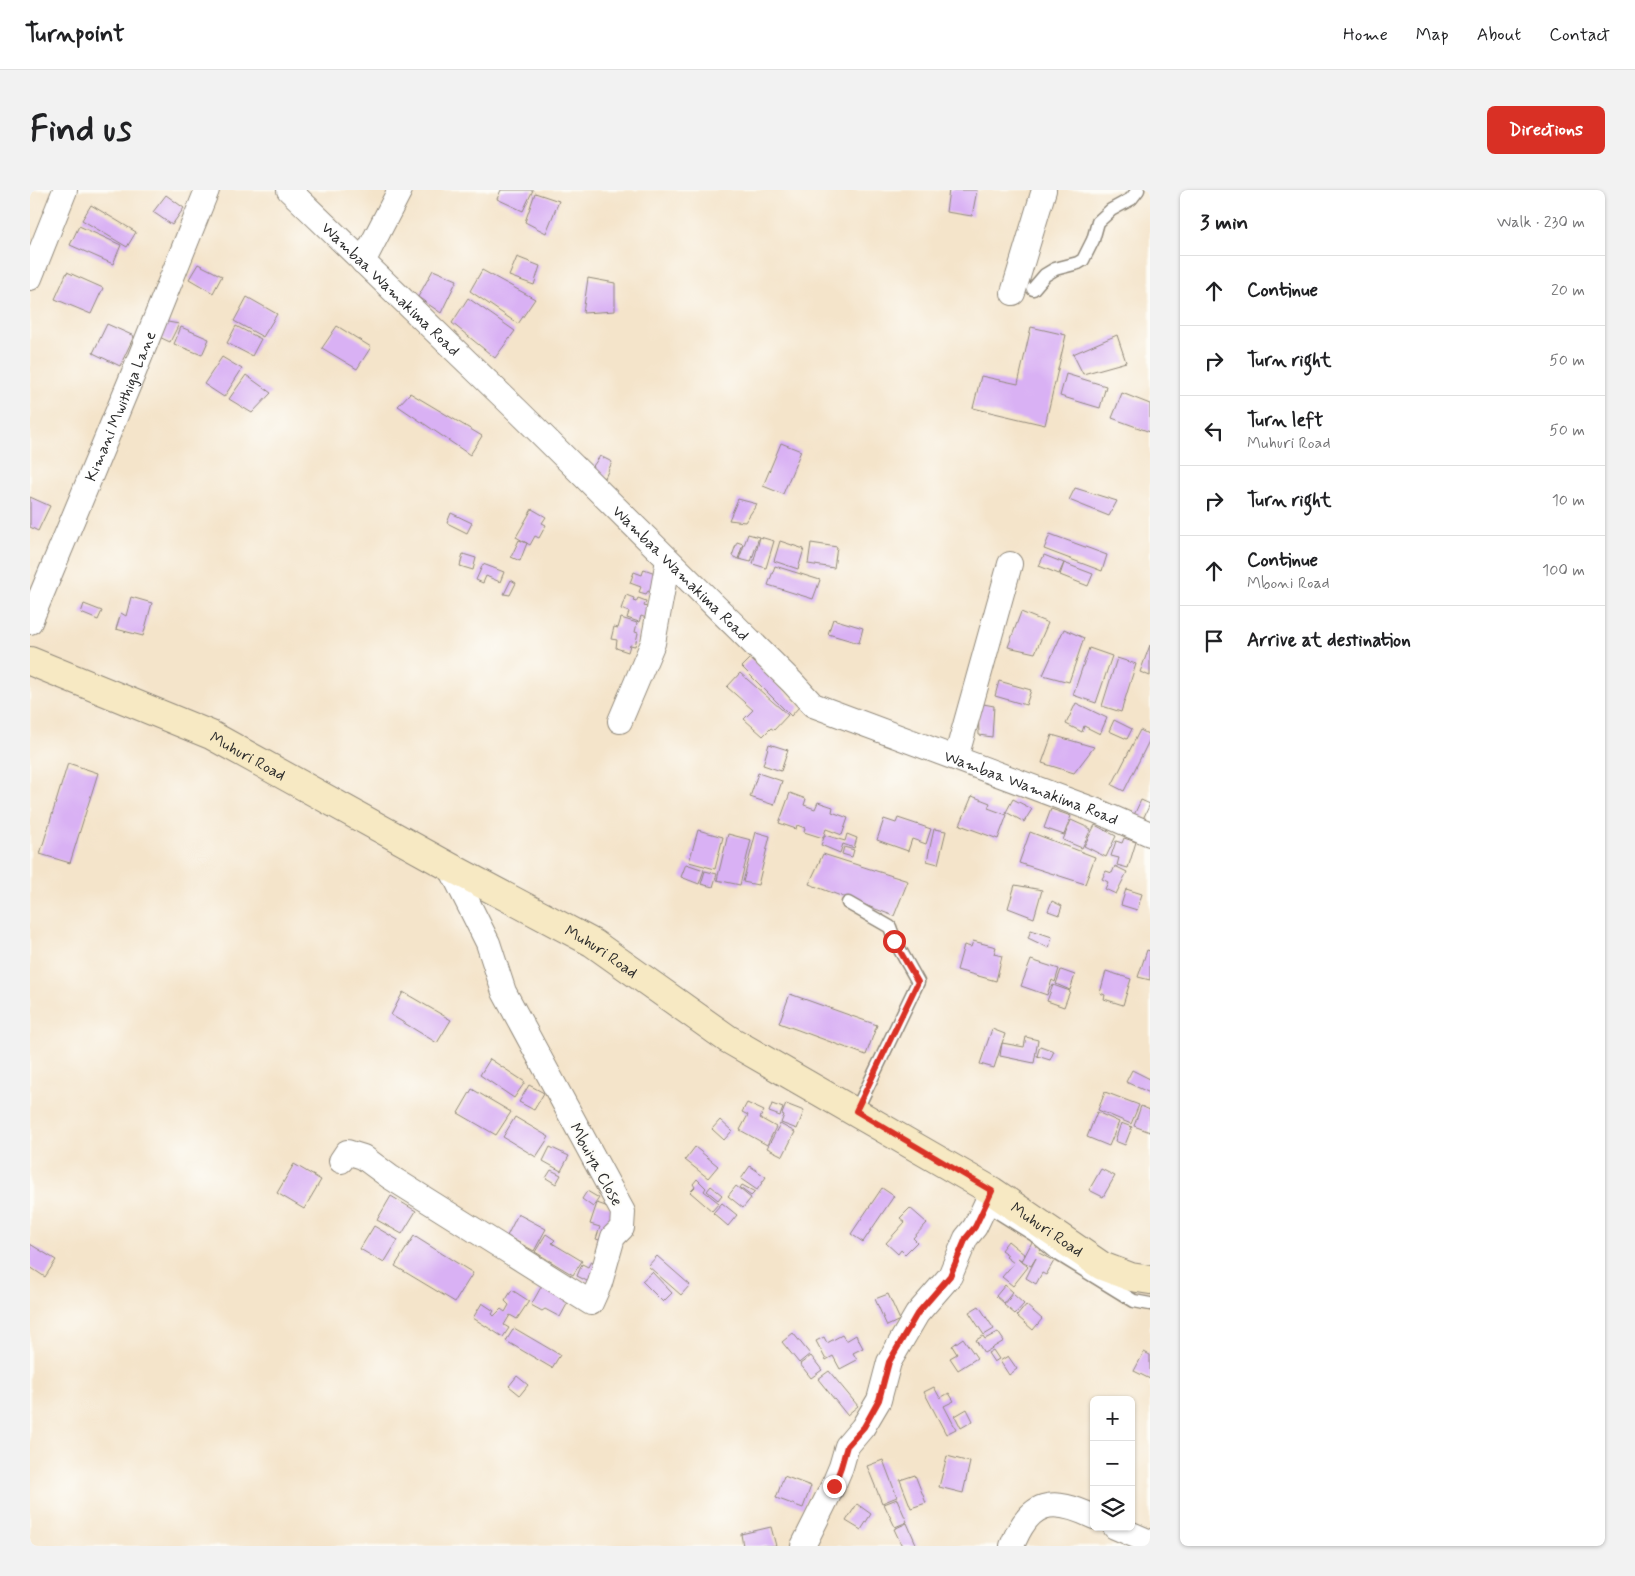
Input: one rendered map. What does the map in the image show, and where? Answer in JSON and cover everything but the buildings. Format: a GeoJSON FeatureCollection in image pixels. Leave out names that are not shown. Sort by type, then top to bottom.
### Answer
{"type":"FeatureCollection","features":[{"type":"Feature","properties":{"kind":"main road","name":"Muhuri Road"},"geometry":{"type":"LineString","coordinates":[[30,661],[211,735],[450,867],[593,943],[728,1039],[856,1111],[989,1198],[1102,1266],[1131,1277],[1150,1280]]}},
{"type":"Feature","properties":{"kind":"street"},"geometry":{"type":"LineString","coordinates":[[30,278],[65,190]]}},
{"type":"Feature","properties":{"kind":"street","name":"Kimani Mwithiga Lane"},"geometry":{"type":"LineString","coordinates":[[30,622],[207,190]]}},
{"type":"Feature","properties":{"kind":"street","name":"Wambaa Wamakima Road"},"geometry":{"type":"LineString","coordinates":[[289,190],[517,410],[813,705],[1097,811],[1150,834]]}},
{"type":"Feature","properties":{"kind":"street"},"geometry":{"type":"LineString","coordinates":[[363,262],[400,190]]}},
{"type":"Feature","properties":{"kind":"street"},"geometry":{"type":"LineString","coordinates":[[1023,291],[1044,190]]}},
{"type":"Feature","properties":{"kind":"street"},"geometry":{"type":"LineString","coordinates":[[620,721],[653,643],[668,560]]}},
{"type":"Feature","properties":{"kind":"street"},"geometry":{"type":"LineString","coordinates":[[956,758],[1010,564]]}},
{"type":"Feature","properties":{"kind":"street","name":"Mbuiya Close"},"geometry":{"type":"LineString","coordinates":[[341,1161],[347,1152],[363,1157],[390,1177],[591,1303],[600,1283],[612,1237],[622,1228],[624,1212],[504,992],[488,942],[450,867]]}},
{"type":"Feature","properties":{"kind":"street"},"geometry":{"type":"LineString","coordinates":[[803,1546],[834,1486],[847,1446],[864,1427],[879,1400],[889,1362],[917,1314],[950,1276],[966,1238],[975,1227],[989,1198]]}},
{"type":"Feature","properties":{"kind":"street"},"geometry":{"type":"LineString","coordinates":[[1012,1546],[1018,1530],[1030,1514],[1052,1504],[1076,1508],[1090,1515]]}},
{"type":"Feature","properties":{"kind":"street"},"geometry":{"type":"LineString","coordinates":[[1124,1531],[1150,1542]]}},
{"type":"Feature","properties":{"kind":"lane"},"geometry":{"type":"LineString","coordinates":[[1023,291],[1055,269],[1078,264],[1083,260],[1093,240],[1098,222],[1111,210],[1131,199],[1138,190]]}},
{"type":"Feature","properties":{"kind":"lane"},"geometry":{"type":"LineString","coordinates":[[848,904],[890,927],[894,941],[918,982],[856,1111]]}},
{"type":"Feature","properties":{"kind":"lane"},"geometry":{"type":"LineString","coordinates":[[989,1198],[1056,1254],[1134,1301],[1150,1304]]}},
{"type":"Feature","properties":{"kind":"route"},"geometry":{"type":"LineString","coordinates":[[834,1486],[847,1446],[864,1427],[879,1400],[889,1362],[917,1314],[950,1276],[966,1238],[975,1227],[992,1191],[856,1111],[918,982],[894,941]]}}]}
